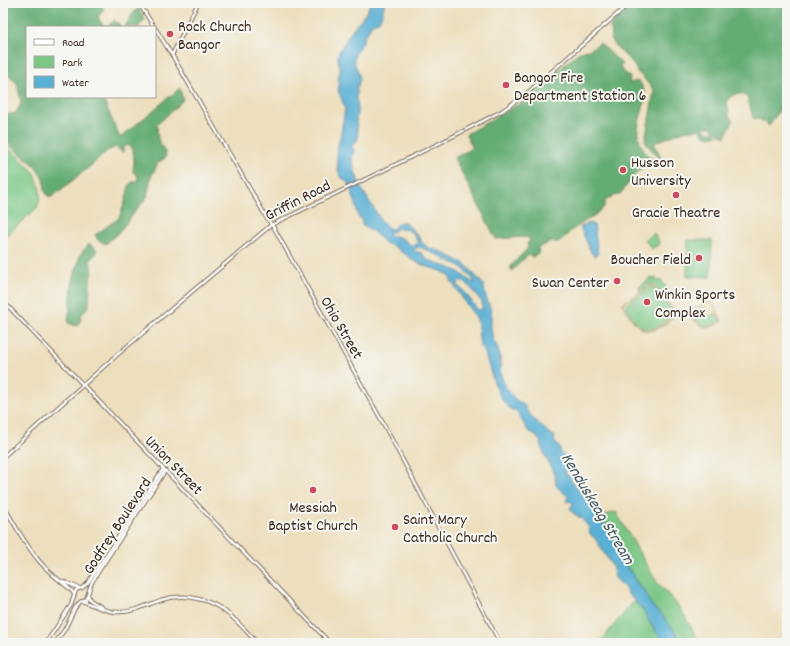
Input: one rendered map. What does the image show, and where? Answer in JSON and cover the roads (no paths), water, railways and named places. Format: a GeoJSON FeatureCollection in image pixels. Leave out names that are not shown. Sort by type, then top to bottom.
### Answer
{"type":"FeatureCollection","features":[{"type":"Feature","properties":{"kind":"street","name":"Ohio Street"},"geometry":{"type":"LineString","coordinates":[[139,3],[154,26]]}},
{"type":"Feature","properties":{"kind":"street"},"geometry":{"type":"LineString","coordinates":[[172,55],[198,3]]}},
{"type":"Feature","properties":{"kind":"street","name":"Griffin Road"},"geometry":{"type":"LineString","coordinates":[[3,457],[83,385],[271,225],[442,142],[502,111],[526,94],[630,3]]}},
{"type":"Feature","properties":{"kind":"street","name":"Ohio Street"},"geometry":{"type":"LineString","coordinates":[[156,30],[337,340],[500,643]]}},
{"type":"Feature","properties":{"kind":"street","name":"Union Street"},"geometry":{"type":"LineString","coordinates":[[3,301],[330,643]]}},
{"type":"Feature","properties":{"kind":"street","name":"Godfrey Boulevard"},"geometry":{"type":"LineString","coordinates":[[81,588],[87,584],[164,470]]}},
{"type":"Feature","properties":{"kind":"street","name":"Godfrey Boulevard"},"geometry":{"type":"LineString","coordinates":[[88,594],[92,582],[164,470]]}},
{"type":"Feature","properties":{"kind":"street"},"geometry":{"type":"LineString","coordinates":[[3,504],[28,546],[40,562],[72,591],[75,599],[109,611],[117,612],[128,611],[169,598],[196,598],[216,605],[228,613],[257,643]]}},
{"type":"Feature","properties":{"kind":"street"},"geometry":{"type":"LineString","coordinates":[[59,580],[86,590],[88,598],[109,611]]}},
{"type":"Feature","properties":{"kind":"street"},"geometry":{"type":"LineString","coordinates":[[46,643],[70,605],[76,590],[81,588]]}},
{"type":"Feature","properties":{"kind":"street"},"geometry":{"type":"LineString","coordinates":[[56,643],[65,629],[75,608],[81,601],[86,599],[88,594]]}},
{"type":"Feature","properties":{"kind":"water"},"geometry":{"type":"Polygon","coordinates":[[[371,3],[385,3],[379,21],[373,23],[363,39],[363,43],[356,51],[354,60],[360,79],[356,89],[358,107],[356,120],[358,137],[357,141],[353,143],[352,146],[354,151],[352,158],[360,186],[387,227],[391,229],[400,222],[404,222],[420,238],[422,243],[431,249],[440,251],[465,264],[483,284],[491,312],[493,340],[497,346],[500,357],[501,375],[505,386],[514,398],[525,406],[527,411],[536,421],[550,434],[555,436],[554,441],[560,448],[561,455],[564,454],[566,459],[566,475],[571,476],[571,480],[590,503],[616,540],[623,562],[634,575],[639,586],[645,591],[653,607],[663,616],[683,643],[667,643],[657,633],[644,611],[615,578],[612,566],[596,540],[590,534],[589,528],[582,519],[573,513],[570,508],[573,504],[571,501],[566,501],[568,497],[556,485],[555,476],[544,454],[540,441],[534,434],[528,431],[517,412],[510,409],[499,394],[483,349],[480,347],[477,319],[451,281],[449,275],[412,260],[394,246],[384,243],[370,229],[362,226],[362,221],[358,216],[355,201],[352,195],[352,190],[348,183],[341,177],[338,170],[337,151],[345,108],[338,90],[340,70],[338,55],[352,30],[365,14],[371,3]],[[399,228],[392,232],[388,231],[391,236],[400,237],[411,245],[418,243],[413,233],[405,229],[401,230],[399,228]],[[419,247],[414,250],[416,252],[424,255],[427,260],[455,270],[475,283],[467,272],[455,263],[446,261],[442,257],[422,248],[419,247]],[[460,280],[458,282],[459,287],[464,291],[478,310],[482,309],[482,302],[471,288],[460,280]]]}},
{"type":"Feature","properties":{"kind":"water"},"geometry":{"type":"Polygon","coordinates":[[[589,223],[594,225],[598,254],[595,256],[592,254],[580,227],[589,223]]]}},
{"type":"Feature","properties":{"kind":"place","name":"Rock Church Bangor"},"geometry":{"type":"Point","coordinates":[170,34]}},
{"type":"Feature","properties":{"kind":"place","name":"Bangor Fire Department Station 6"},"geometry":{"type":"Point","coordinates":[506,85]}},
{"type":"Feature","properties":{"kind":"place","name":"Husson University"},"geometry":{"type":"Point","coordinates":[623,170]}},
{"type":"Feature","properties":{"kind":"place","name":"Gracie Theatre"},"geometry":{"type":"Point","coordinates":[676,195]}},
{"type":"Feature","properties":{"kind":"place","name":"Boucher Field"},"geometry":{"type":"Point","coordinates":[699,258]}},
{"type":"Feature","properties":{"kind":"place","name":"Swan Center"},"geometry":{"type":"Point","coordinates":[617,281]}},
{"type":"Feature","properties":{"kind":"place","name":"Winkin Sports Complex"},"geometry":{"type":"Point","coordinates":[647,302]}},
{"type":"Feature","properties":{"kind":"place","name":"Messiah Baptist Church"},"geometry":{"type":"Point","coordinates":[313,490]}},
{"type":"Feature","properties":{"kind":"place","name":"Saint Mary Catholic Church"},"geometry":{"type":"Point","coordinates":[395,527]}},
{"type":"Feature","properties":{"kind":"water label","name":"Kenduskeag Stream"},"geometry":{"type":"Point","coordinates":[599,508]}}]}
